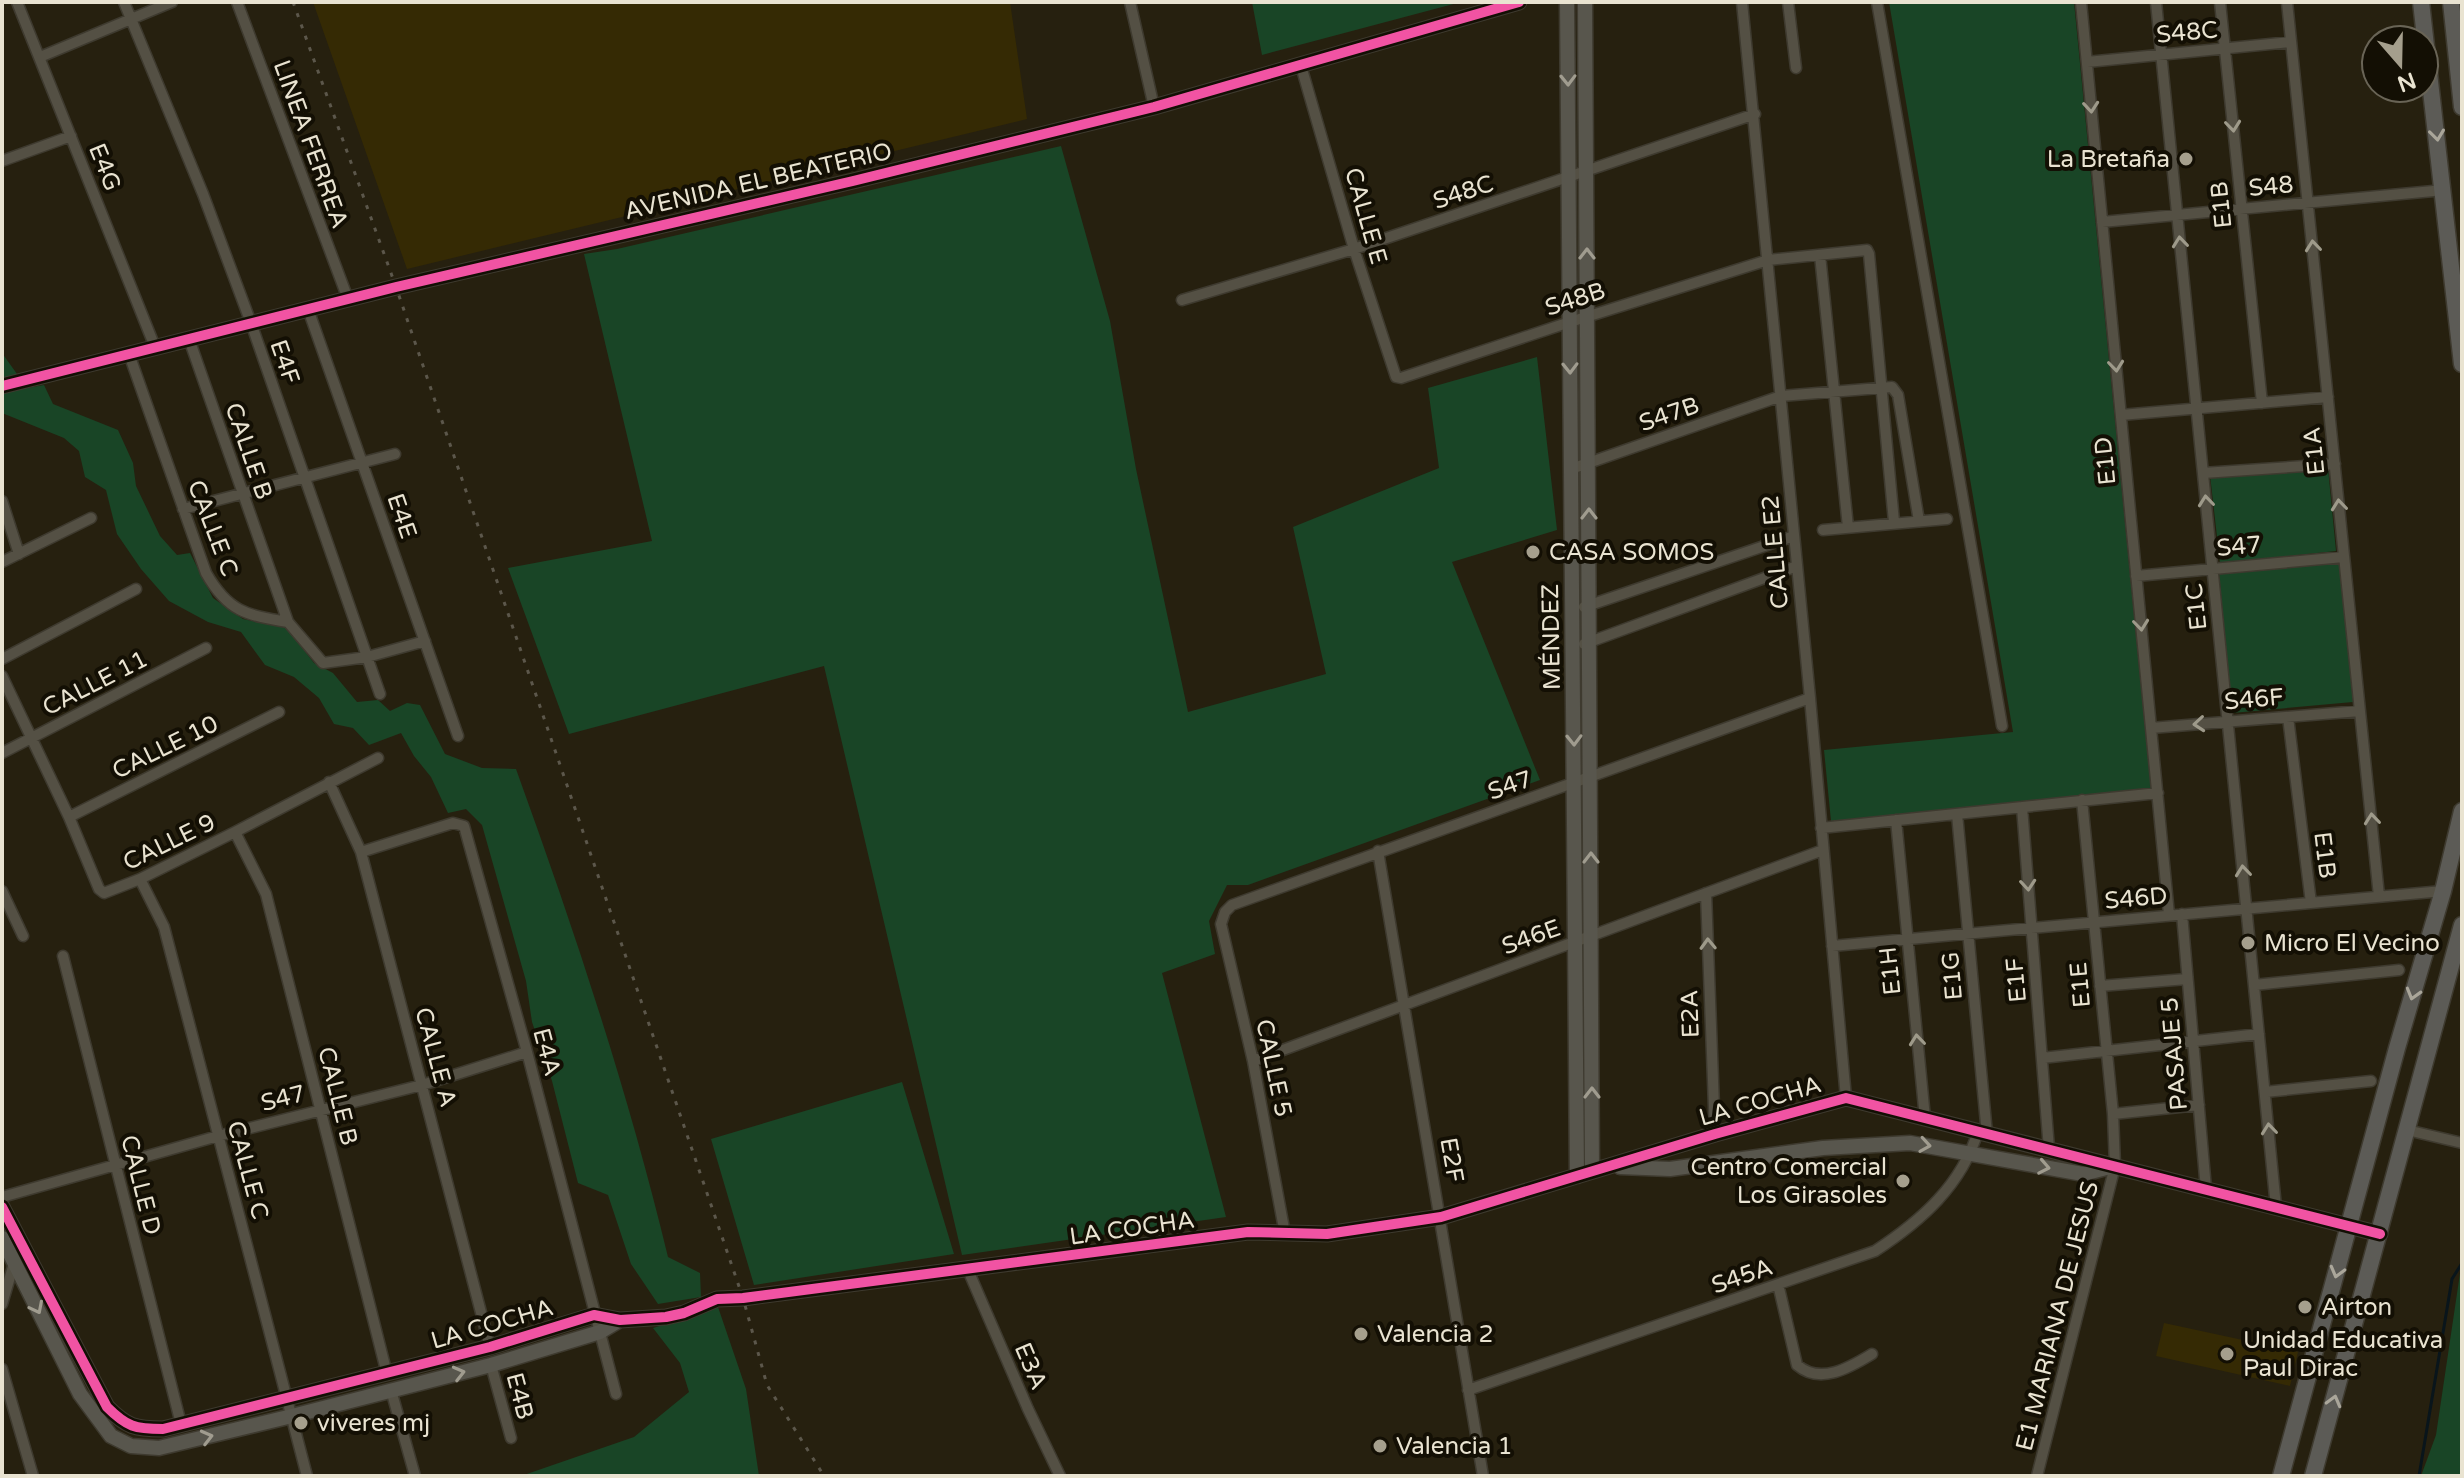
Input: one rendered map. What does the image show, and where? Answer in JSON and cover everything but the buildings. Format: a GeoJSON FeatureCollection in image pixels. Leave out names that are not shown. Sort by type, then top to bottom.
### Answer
{"type":"FeatureCollection","features":[{"type":"Feature","properties":{"kind":"main road"},"geometry":{"type":"LineString","coordinates":[[2421,2],[2462,364]]}},
{"type":"Feature","properties":{"kind":"main road"},"geometry":{"type":"LineString","coordinates":[[2451,2],[2462,107]]}},
{"type":"Feature","properties":{"kind":"main road"},"geometry":{"type":"LineString","coordinates":[[2281,1476],[2443,891],[2462,811]]}},
{"type":"Feature","properties":{"kind":"main road"},"geometry":{"type":"LineString","coordinates":[[2313,1476],[2462,925]]}},
{"type":"Feature","properties":{"kind":"street","name":"E4G"},"geometry":{"type":"LineString","coordinates":[[17,2],[155,347]]}},
{"type":"Feature","properties":{"kind":"street","name":"E4F"},"geometry":{"type":"LineString","coordinates":[[124,2],[203,194],[251,323],[380,694]]}},
{"type":"Feature","properties":{"kind":"street"},"geometry":{"type":"LineString","coordinates":[[40,57],[172,2]]}},
{"type":"Feature","properties":{"kind":"street","name":"LINEA FERREA"},"geometry":{"type":"LineString","coordinates":[[237,2],[348,299]]}},
{"type":"Feature","properties":{"kind":"street"},"geometry":{"type":"LineString","coordinates":[[1130,2],[1154,107]]}},
{"type":"Feature","properties":{"kind":"street","name":"AVENIDA EL BEATERIO"},"geometry":{"type":"LineString","coordinates":[[2,386],[348,299],[1154,107],[1519,2]]}},
{"type":"Feature","properties":{"kind":"street","name":"MÉNDEZ"},"geometry":{"type":"LineString","coordinates":[[1567,2],[1576,941],[1585,1174]]}},
{"type":"Feature","properties":{"kind":"street","name":"MÉNDEZ"},"geometry":{"type":"LineString","coordinates":[[1585,2],[1591,777],[1591,936],[1585,1174]]}},
{"type":"Feature","properties":{"kind":"street","name":"CALLE E2"},"geometry":{"type":"LineString","coordinates":[[1742,2],[1846,1098]]}},
{"type":"Feature","properties":{"kind":"street"},"geometry":{"type":"LineString","coordinates":[[1788,2],[1796,68]]}},
{"type":"Feature","properties":{"kind":"street"},"geometry":{"type":"LineString","coordinates":[[1877,2],[2002,726]]}},
{"type":"Feature","properties":{"kind":"street","name":"E1D"},"geometry":{"type":"LineString","coordinates":[[2081,2],[2169,915]]}},
{"type":"Feature","properties":{"kind":"street","name":"E1C"},"geometry":{"type":"LineString","coordinates":[[2156,2],[2276,1207]]}},
{"type":"Feature","properties":{"kind":"street","name":"E1B"},"geometry":{"type":"LineString","coordinates":[[2220,2],[2262,403]]}},
{"type":"Feature","properties":{"kind":"street","name":"E1A"},"geometry":{"type":"LineString","coordinates":[[2287,2],[2379,896]]}},
{"type":"Feature","properties":{"kind":"street","name":"S48C"},"geometry":{"type":"LineString","coordinates":[[2087,62],[2291,42]]}},
{"type":"Feature","properties":{"kind":"street","name":"CALLE E"},"geometry":{"type":"LineString","coordinates":[[1301,66],[1354,249],[1396,377]]}},
{"type":"Feature","properties":{"kind":"street","name":"S48C"},"geometry":{"type":"LineString","coordinates":[[1182,300],[1354,249],[1755,114]]}},
{"type":"Feature","properties":{"kind":"street"},"geometry":{"type":"LineString","coordinates":[[2,161],[71,136]]}},
{"type":"Feature","properties":{"kind":"street","name":"S48"},"geometry":{"type":"LineString","coordinates":[[2102,222],[2444,190]]}},
{"type":"Feature","properties":{"kind":"street","name":"S48B"},"geometry":{"type":"LineString","coordinates":[[1396,377],[1401,378],[1768,260],[1863,249],[1869,254],[1879,387]]}},
{"type":"Feature","properties":{"kind":"street"},"geometry":{"type":"LineString","coordinates":[[1820,255],[1848,527]]}},
{"type":"Feature","properties":{"kind":"street","name":"E4E"},"geometry":{"type":"LineString","coordinates":[[308,309],[458,736]]}},
{"type":"Feature","properties":{"kind":"street","name":"CALLE B"},"geometry":{"type":"LineString","coordinates":[[189,339],[288,622]]}},
{"type":"Feature","properties":{"kind":"street","name":"CALLE C"},"geometry":{"type":"LineString","coordinates":[[129,354],[206,573],[217,594],[246,615],[288,622]]}},
{"type":"Feature","properties":{"kind":"street"},"geometry":{"type":"LineString","coordinates":[[1894,522],[1879,387],[1892,387],[1898,395],[1919,521]]}},
{"type":"Feature","properties":{"kind":"street","name":"S47B"},"geometry":{"type":"LineString","coordinates":[[1571,469],[1781,396],[1879,387]]}},
{"type":"Feature","properties":{"kind":"street"},"geometry":{"type":"LineString","coordinates":[[2121,415],[2328,397]]}},
{"type":"Feature","properties":{"kind":"street"},"geometry":{"type":"LineString","coordinates":[[183,509],[395,454]]}},
{"type":"Feature","properties":{"kind":"street"},"geometry":{"type":"LineString","coordinates":[[2203,473],[2335,464]]}},
{"type":"Feature","properties":{"kind":"street"},"geometry":{"type":"LineString","coordinates":[[2,501],[19,554]]}},
{"type":"Feature","properties":{"kind":"street"},"geometry":{"type":"LineString","coordinates":[[2,562],[91,518]]}},
{"type":"Feature","properties":{"kind":"street"},"geometry":{"type":"LineString","coordinates":[[1823,530],[1947,519]]}},
{"type":"Feature","properties":{"kind":"street"},"geometry":{"type":"LineString","coordinates":[[1573,611],[1794,536]]}},
{"type":"Feature","properties":{"kind":"street","name":"S47"},"geometry":{"type":"LineString","coordinates":[[2136,576],[2344,557]]}},
{"type":"Feature","properties":{"kind":"street"},"geometry":{"type":"LineString","coordinates":[[1573,647],[1797,566]]}},
{"type":"Feature","properties":{"kind":"street"},"geometry":{"type":"LineString","coordinates":[[2,659],[136,589]]}},
{"type":"Feature","properties":{"kind":"street"},"geometry":{"type":"LineString","coordinates":[[288,622],[323,663],[367,657],[425,641]]}},
{"type":"Feature","properties":{"kind":"street","name":"CALLE 11"},"geometry":{"type":"LineString","coordinates":[[2,753],[206,648]]}},
{"type":"Feature","properties":{"kind":"street","name":"CALLE 9"},"geometry":{"type":"LineString","coordinates":[[2,676],[69,817],[99,889],[104,893],[140,879],[378,758]]}},
{"type":"Feature","properties":{"kind":"street","name":"S47"},"geometry":{"type":"LineString","coordinates":[[1225,912],[1232,905],[1378,851],[1810,698]]}},
{"type":"Feature","properties":{"kind":"street","name":"S46F"},"geometry":{"type":"LineString","coordinates":[[2151,728],[2360,711]]}},
{"type":"Feature","properties":{"kind":"street","name":"CALLE 10"},"geometry":{"type":"LineString","coordinates":[[69,817],[279,712]]}},
{"type":"Feature","properties":{"kind":"street","name":"E1B"},"geometry":{"type":"LineString","coordinates":[[2288,717],[2311,903]]}},
{"type":"Feature","properties":{"kind":"street","name":"CALLE A"},"geometry":{"type":"LineString","coordinates":[[329,782],[361,852],[490,1347]]}},
{"type":"Feature","properties":{"kind":"street"},"geometry":{"type":"LineString","coordinates":[[1821,828],[2158,793]]}},
{"type":"Feature","properties":{"kind":"street","name":"E1E"},"geometry":{"type":"LineString","coordinates":[[2082,800],[2113,1114],[2115,1166]]}},
{"type":"Feature","properties":{"kind":"street","name":"E1F"},"geometry":{"type":"LineString","coordinates":[[2022,807],[2049,1149]]}},
{"type":"Feature","properties":{"kind":"street","name":"E1G"},"geometry":{"type":"LineString","coordinates":[[1957,814],[1983,1132]]}},
{"type":"Feature","properties":{"kind":"street","name":"E1H"},"geometry":{"type":"LineString","coordinates":[[1896,820],[1925,1118]]}},
{"type":"Feature","properties":{"kind":"street","name":"E4A"},"geometry":{"type":"LineString","coordinates":[[361,852],[453,823],[464,826],[527,1052],[616,1394]]}},
{"type":"Feature","properties":{"kind":"street","name":"CALLE B"},"geometry":{"type":"LineString","coordinates":[[235,832],[266,894],[387,1374]]}},
{"type":"Feature","properties":{"kind":"street","name":"S46E"},"geometry":{"type":"LineString","coordinates":[[1253,1061],[1823,850]]}},
{"type":"Feature","properties":{"kind":"street","name":"E2F"},"geometry":{"type":"LineString","coordinates":[[1378,851],[1483,1476]]}},
{"type":"Feature","properties":{"kind":"street","name":"CALLE C"},"geometry":{"type":"LineString","coordinates":[[140,879],[164,927],[307,1476]]}},
{"type":"Feature","properties":{"kind":"street"},"geometry":{"type":"LineString","coordinates":[[2,891],[23,936]]}},
{"type":"Feature","properties":{"kind":"street","name":"S46D"},"geometry":{"type":"LineString","coordinates":[[1832,946],[2443,891]]}},
{"type":"Feature","properties":{"kind":"street","name":"E2A"},"geometry":{"type":"LineString","coordinates":[[1706,893],[1715,1134]]}},
{"type":"Feature","properties":{"kind":"street","name":"CALLE 5"},"geometry":{"type":"LineString","coordinates":[[1225,912],[1221,924],[1253,1061],[1285,1234]]}},
{"type":"Feature","properties":{"kind":"street","name":"PASAJE 5"},"geometry":{"type":"LineString","coordinates":[[2182,914],[2206,1189]]}},
{"type":"Feature","properties":{"kind":"street","name":"CALLE D"},"geometry":{"type":"LineString","coordinates":[[63,956],[181,1424]]}},
{"type":"Feature","properties":{"kind":"street"},"geometry":{"type":"LineString","coordinates":[[2254,985],[2399,970]]}},
{"type":"Feature","properties":{"kind":"street"},"geometry":{"type":"LineString","coordinates":[[2100,986],[2187,979]]}},
{"type":"Feature","properties":{"kind":"street"},"geometry":{"type":"LineString","coordinates":[[2042,1058],[2259,1034]]}},
{"type":"Feature","properties":{"kind":"street","name":"S47"},"geometry":{"type":"LineString","coordinates":[[2,1197],[218,1136],[422,1085],[527,1052]]}},
{"type":"Feature","properties":{"kind":"street"},"geometry":{"type":"LineString","coordinates":[[2265,1092],[2371,1081]]}},
{"type":"Feature","properties":{"kind":"street","name":"LA COCHA"},"geometry":{"type":"LineString","coordinates":[[2,1207],[107,1407],[125,1424],[142,1429],[163,1429],[387,1374],[594,1315],[620,1320],[684,1313],[705,1302],[1248,1232],[1327,1234],[1441,1217],[1846,1098],[2380,1234]]}},
{"type":"Feature","properties":{"kind":"street"},"geometry":{"type":"LineString","coordinates":[[2113,1114],[2199,1105]]}},
{"type":"Feature","properties":{"kind":"street"},"geometry":{"type":"LineString","coordinates":[[2407,1130],[2462,1143]]}},
{"type":"Feature","properties":{"kind":"street","name":"S45A"},"geometry":{"type":"LineString","coordinates":[[1468,1390],[1875,1251],[1909,1229],[1940,1200],[1983,1132]]}},
{"type":"Feature","properties":{"kind":"street","name":"LA COCHA"},"geometry":{"type":"LineString","coordinates":[[1608,1167],[1670,1169],[1823,1148],[1910,1143],[2083,1174],[2115,1166]]}},
{"type":"Feature","properties":{"kind":"street","name":"E1 MARIANA DE JESUS"},"geometry":{"type":"LineString","coordinates":[[2037,1476],[2115,1166]]}},
{"type":"Feature","properties":{"kind":"street","name":"LA COCHA"},"geometry":{"type":"LineString","coordinates":[[2,1238],[80,1394],[111,1436],[131,1446],[159,1448],[491,1365],[600,1332],[620,1320]]}},
{"type":"Feature","properties":{"kind":"street"},"geometry":{"type":"LineString","coordinates":[[2,1304],[20,1243]]}},
{"type":"Feature","properties":{"kind":"street","name":"E3A"},"geometry":{"type":"LineString","coordinates":[[968,1270],[1060,1476]]}},
{"type":"Feature","properties":{"kind":"street"},"geometry":{"type":"LineString","coordinates":[[1778,1284],[1797,1365],[1806,1373],[1825,1374],[1847,1369],[1872,1354]]}},
{"type":"Feature","properties":{"kind":"street","name":"E4B"},"geometry":{"type":"LineString","coordinates":[[491,1365],[511,1438]]}},
{"type":"Feature","properties":{"kind":"street"},"geometry":{"type":"LineString","coordinates":[[2,1369],[33,1476]]}},
{"type":"Feature","properties":{"kind":"street"},"geometry":{"type":"LineString","coordinates":[[391,1390],[415,1476]]}},
{"type":"Feature","properties":{"kind":"shaded area"},"geometry":{"type":"Polygon","coordinates":[[[313,2],[1010,2],[1027,119],[407,269],[313,2]]]}},
{"type":"Feature","properties":{"kind":"shaded area","name":"Unidad Educativa Paul Dirac"},"geometry":{"type":"Polygon","coordinates":[[[2164,1323],[2298,1352],[2290,1386],[2156,1356],[2164,1323]]]}},
{"type":"Feature","properties":{"kind":"green space"},"geometry":{"type":"Polygon","coordinates":[[[1252,2],[1461,2],[1262,55],[1252,2]]]}},
{"type":"Feature","properties":{"kind":"green space"},"geometry":{"type":"Polygon","coordinates":[[[1889,2],[2074,2],[2151,789],[1831,821],[1824,750],[2013,732],[1889,2]]]}},
{"type":"Feature","properties":{"kind":"green space"},"geometry":{"type":"Polygon","coordinates":[[[1061,146],[1110,321],[1136,469],[1188,712],[1326,674],[1293,527],[1439,468],[1428,388],[1537,357],[1557,530],[1452,562],[1540,780],[1248,885],[1227,885],[1209,921],[1215,954],[1162,973],[1226,1217],[962,1255],[824,666],[569,734],[508,568],[652,541],[584,254],[617,249],[1061,146]]]}},
{"type":"Feature","properties":{"kind":"green space"},"geometry":{"type":"Polygon","coordinates":[[[2,353],[27,388],[44,385],[53,404],[118,430],[133,463],[136,486],[160,536],[177,555],[190,553],[213,598],[243,619],[287,628],[314,663],[333,673],[357,702],[378,700],[390,711],[407,703],[420,705],[445,754],[482,768],[516,769],[599,1011],[636,1133],[668,1257],[700,1273],[701,1297],[658,1304],[631,1264],[608,1195],[578,1183],[552,1081],[532,1022],[526,981],[482,825],[466,809],[448,813],[431,777],[401,733],[369,745],[353,728],[334,724],[319,698],[294,677],[265,665],[241,632],[208,622],[169,601],[141,569],[117,534],[106,490],[85,477],[79,451],[64,438],[2,413],[2,353]]]}},
{"type":"Feature","properties":{"kind":"green space"},"geometry":{"type":"Polygon","coordinates":[[[2328,468],[2336,551],[2220,563],[2210,475],[2328,468]]]}},
{"type":"Feature","properties":{"kind":"green space"},"geometry":{"type":"Polygon","coordinates":[[[2339,561],[2353,702],[2232,713],[2219,572],[2339,561]]]}},
{"type":"Feature","properties":{"kind":"green space"},"geometry":{"type":"Polygon","coordinates":[[[902,1082],[954,1254],[754,1285],[711,1139],[902,1082]]]}},
{"type":"Feature","properties":{"kind":"green space"},"geometry":{"type":"Polygon","coordinates":[[[2462,1260],[2462,1476],[2421,1476],[2436,1435],[2462,1260]]]}},
{"type":"Feature","properties":{"kind":"green space"},"geometry":{"type":"Polygon","coordinates":[[[718,1307],[746,1389],[759,1476],[521,1476],[634,1437],[689,1392],[680,1363],[653,1328],[718,1307]]]}},
{"type":"Feature","properties":{"kind":"waterway"},"geometry":{"type":"LineString","coordinates":[[2419,1476],[2452,1279],[2462,1263]]}},
{"type":"Feature","properties":{"kind":"railway"},"geometry":{"type":"LineString","coordinates":[[293,2],[396,287],[743,1298],[767,1385],[824,1476]]}},
{"type":"Feature","properties":{"kind":"cycle path"},"geometry":{"type":"LineString","coordinates":[[2,386],[396,287],[853,181],[1154,107],[1519,2]]}},
{"type":"Feature","properties":{"kind":"cycle path"},"geometry":{"type":"LineString","coordinates":[[2,1207],[107,1407],[132,1426],[163,1429],[490,1347],[594,1315],[620,1320],[666,1317],[717,1299],[1248,1232],[1327,1234],[1441,1217],[1846,1098],[2380,1234]]}},
{"type":"Feature","properties":{"kind":"place","name":"La Bretaña"},"geometry":{"type":"Point","coordinates":[2186,159]}},
{"type":"Feature","properties":{"kind":"place","name":"CASA SOMOS"},"geometry":{"type":"Point","coordinates":[1533,552]}},
{"type":"Feature","properties":{"kind":"place","name":"Micro El Vecino"},"geometry":{"type":"Point","coordinates":[2248,943]}},
{"type":"Feature","properties":{"kind":"place","name":"Centro Comercial Los Girasoles"},"geometry":{"type":"Point","coordinates":[1903,1181]}},
{"type":"Feature","properties":{"kind":"place","name":"Airton"},"geometry":{"type":"Point","coordinates":[2305,1307]}},
{"type":"Feature","properties":{"kind":"place","name":"Valencia 2"},"geometry":{"type":"Point","coordinates":[1361,1334]}},
{"type":"Feature","properties":{"kind":"place","name":"Unidad Educativa Paul Dirac"},"geometry":{"type":"Point","coordinates":[2227,1354]}},
{"type":"Feature","properties":{"kind":"place","name":"viveres mj"},"geometry":{"type":"Point","coordinates":[301,1423]}},
{"type":"Feature","properties":{"kind":"place","name":"Valencia 1"},"geometry":{"type":"Point","coordinates":[1380,1446]}}]}
